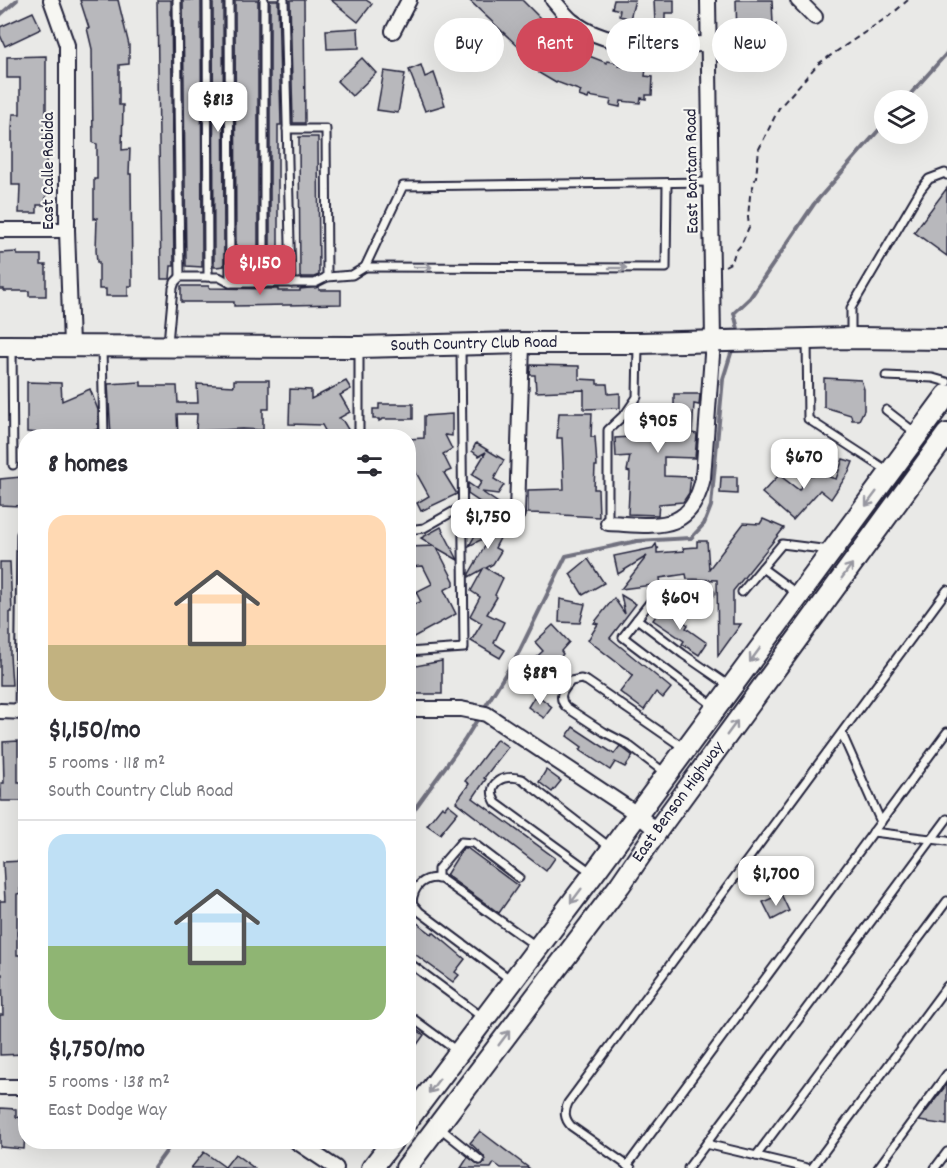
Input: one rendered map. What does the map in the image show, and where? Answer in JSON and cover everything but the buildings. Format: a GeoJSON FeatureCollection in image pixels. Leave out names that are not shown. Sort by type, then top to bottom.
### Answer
{"type":"FeatureCollection","features":[{"type":"Feature","properties":{"kind":"main road","name":"South Country Club Road"},"geometry":{"type":"LineString","coordinates":[[6,346],[359,347],[522,343],[638,344],[851,338],[947,339]]}},
{"type":"Feature","properties":{"kind":"main road","name":"East Benson Highway"},"geometry":{"type":"LineString","coordinates":[[416,1109],[612,849],[947,395]]}},
{"type":"Feature","properties":{"kind":"main road","name":"East Benson Highway"},"geometry":{"type":"LineString","coordinates":[[406,1168],[620,885],[947,434]]}},
{"type":"Feature","properties":{"kind":"main road"},"geometry":{"type":"LineString","coordinates":[[372,1168],[387,1149]]}},
{"type":"Feature","properties":{"kind":"street","name":"East Calle Rabida"},"geometry":{"type":"LineString","coordinates":[[51,0],[67,45],[67,230],[71,345]]}},
{"type":"Feature","properties":{"kind":"street"},"geometry":{"type":"LineString","coordinates":[[393,31],[409,0]]}},
{"type":"Feature","properties":{"kind":"street"},"geometry":{"type":"LineString","coordinates":[[553,0],[571,20],[604,39],[642,45],[709,44]]}},
{"type":"Feature","properties":{"kind":"street","name":"East Bantam Road"},"geometry":{"type":"LineString","coordinates":[[608,523],[663,525],[674,522],[693,506],[699,496],[703,478],[713,341],[708,0]]}},
{"type":"Feature","properties":{"kind":"street"},"geometry":{"type":"LineString","coordinates":[[798,0],[815,17]]}},
{"type":"Feature","properties":{"kind":"street"},"geometry":{"type":"LineString","coordinates":[[0,230],[67,230]]}},
{"type":"Feature","properties":{"kind":"street"},"geometry":{"type":"LineString","coordinates":[[517,514],[522,343]]}},
{"type":"Feature","properties":{"kind":"street"},"geometry":{"type":"LineString","coordinates":[[416,710],[461,709],[486,714],[637,814],[657,831]]}},
{"type":"Feature","properties":{"kind":"street"},"geometry":{"type":"LineString","coordinates":[[0,711],[18,712]]}},
{"type":"Feature","properties":{"kind":"street"},"geometry":{"type":"LineString","coordinates":[[0,1087],[18,1087]]}},
{"type":"Feature","properties":{"kind":"street"},"geometry":{"type":"LineString","coordinates":[[308,1149],[336,1168]]}},
{"type":"Feature","properties":{"kind":"lane"},"geometry":{"type":"LineString","coordinates":[[177,0],[180,277]]}},
{"type":"Feature","properties":{"kind":"lane"},"geometry":{"type":"LineString","coordinates":[[207,0],[208,277]]}},
{"type":"Feature","properties":{"kind":"lane"},"geometry":{"type":"LineString","coordinates":[[229,0],[230,283]]}},
{"type":"Feature","properties":{"kind":"lane"},"geometry":{"type":"LineString","coordinates":[[264,0],[264,284]]}},
{"type":"Feature","properties":{"kind":"lane"},"geometry":{"type":"LineString","coordinates":[[284,0],[291,284]]}},
{"type":"Feature","properties":{"kind":"lane"},"geometry":{"type":"LineString","coordinates":[[287,129],[326,129],[327,277]]}},
{"type":"Feature","properties":{"kind":"lane"},"geometry":{"type":"LineString","coordinates":[[851,338],[851,308],[921,189],[929,179],[947,175]]}},
{"type":"Feature","properties":{"kind":"lane"},"geometry":{"type":"LineString","coordinates":[[365,267],[403,186],[711,182]]}},
{"type":"Feature","properties":{"kind":"lane"},"geometry":{"type":"LineString","coordinates":[[168,347],[173,288],[180,277],[219,277],[230,283],[315,284],[327,277],[352,275],[365,267],[666,268],[667,183]]}},
{"type":"Feature","properties":{"kind":"lane"},"geometry":{"type":"LineString","coordinates":[[807,340],[808,419],[890,472]]}},
{"type":"Feature","properties":{"kind":"lane"},"geometry":{"type":"LineString","coordinates":[[608,523],[608,430],[626,413],[637,397],[638,344]]}},
{"type":"Feature","properties":{"kind":"lane"},"geometry":{"type":"LineString","coordinates":[[6,346],[13,465]]}},
{"type":"Feature","properties":{"kind":"lane"},"geometry":{"type":"LineString","coordinates":[[416,651],[464,648],[461,346]]}},
{"type":"Feature","properties":{"kind":"lane"},"geometry":{"type":"LineString","coordinates":[[102,347],[104,429]]}},
{"type":"Feature","properties":{"kind":"lane"},"geometry":{"type":"LineString","coordinates":[[359,347],[359,429]]}},
{"type":"Feature","properties":{"kind":"lane"},"geometry":{"type":"LineString","coordinates":[[886,376],[933,378],[947,382]]}},
{"type":"Feature","properties":{"kind":"lane"},"geometry":{"type":"LineString","coordinates":[[886,410],[918,435]]}},
{"type":"Feature","properties":{"kind":"lane"},"geometry":{"type":"LineString","coordinates":[[416,529],[424,528],[462,506]]}},
{"type":"Feature","properties":{"kind":"lane"},"geometry":{"type":"LineString","coordinates":[[742,592],[782,544],[833,550]]}},
{"type":"Feature","properties":{"kind":"lane"},"geometry":{"type":"LineString","coordinates":[[762,568],[799,595]]}},
{"type":"Feature","properties":{"kind":"lane"},"geometry":{"type":"LineString","coordinates":[[947,590],[568,1103],[565,1111],[566,1120],[571,1126],[629,1167],[947,732]]}},
{"type":"Feature","properties":{"kind":"lane"},"geometry":{"type":"LineString","coordinates":[[710,593],[655,596],[623,637],[716,708]]}},
{"type":"Feature","properties":{"kind":"lane"},"geometry":{"type":"LineString","coordinates":[[637,619],[732,687]]}},
{"type":"Feature","properties":{"kind":"lane"},"geometry":{"type":"LineString","coordinates":[[667,774],[627,744],[566,707],[560,696],[562,691],[571,681],[587,681],[685,749]]}},
{"type":"Feature","properties":{"kind":"lane"},"geometry":{"type":"LineString","coordinates":[[842,734],[881,822]]}},
{"type":"Feature","properties":{"kind":"lane"},"geometry":{"type":"LineString","coordinates":[[593,874],[496,803],[492,796],[493,788],[499,780],[506,777],[522,779],[612,849]]}},
{"type":"Feature","properties":{"kind":"lane"},"geometry":{"type":"LineString","coordinates":[[688,1168],[947,819]]}},
{"type":"Feature","properties":{"kind":"lane"},"geometry":{"type":"LineString","coordinates":[[873,832],[947,841]]}},
{"type":"Feature","properties":{"kind":"lane"},"geometry":{"type":"LineString","coordinates":[[438,879],[438,869],[461,842],[473,843],[519,878]]}},
{"type":"Feature","properties":{"kind":"lane"},"geometry":{"type":"LineString","coordinates":[[416,889],[428,879],[438,879],[538,947]]}},
{"type":"Feature","properties":{"kind":"lane"},"geometry":{"type":"LineString","coordinates":[[756,1156],[947,901]]}},
{"type":"Feature","properties":{"kind":"lane"},"geometry":{"type":"LineString","coordinates":[[416,908],[512,981]]}},
{"type":"Feature","properties":{"kind":"lane"},"geometry":{"type":"LineString","coordinates":[[416,968],[484,1019]]}},
{"type":"Feature","properties":{"kind":"lane"},"geometry":{"type":"LineString","coordinates":[[706,1144],[809,1168],[947,986]]}},
{"type":"Feature","properties":{"kind":"lane"},"geometry":{"type":"LineString","coordinates":[[416,1021],[459,1052]]}},
{"type":"Feature","properties":{"kind":"lane"},"geometry":{"type":"LineString","coordinates":[[878,1168],[947,1074]]}},
{"type":"Feature","properties":{"kind":"lane"},"geometry":{"type":"LineString","coordinates":[[438,1126],[480,1160]]}},
{"type":"Feature","properties":{"kind":"lane"},"geometry":{"type":"LineString","coordinates":[[935,1168],[947,1152]]}},
{"type":"Feature","properties":{"kind":"path"},"geometry":{"type":"LineString","coordinates":[[712,269],[732,262],[749,227],[750,196],[756,177],[759,149],[779,108],[818,64],[892,14],[908,0]]}},
{"type":"Feature","properties":{"kind":"waterway"},"geometry":{"type":"LineString","coordinates":[[0,15],[17,0]]}},
{"type":"Feature","properties":{"kind":"waterway"},"geometry":{"type":"LineString","coordinates":[[914,90],[947,53]]}},
{"type":"Feature","properties":{"kind":"waterway"},"geometry":{"type":"LineString","coordinates":[[737,334],[734,313],[750,298],[814,204],[874,136]]}},
{"type":"Feature","properties":{"kind":"waterway"},"geometry":{"type":"LineString","coordinates":[[416,807],[464,741],[519,652],[566,556],[637,541],[691,538],[704,524],[711,506],[723,379],[733,347]]}},
{"type":"Feature","properties":{"kind":"waterway"},"geometry":{"type":"LineString","coordinates":[[154,1168],[168,1149]]}}]}
